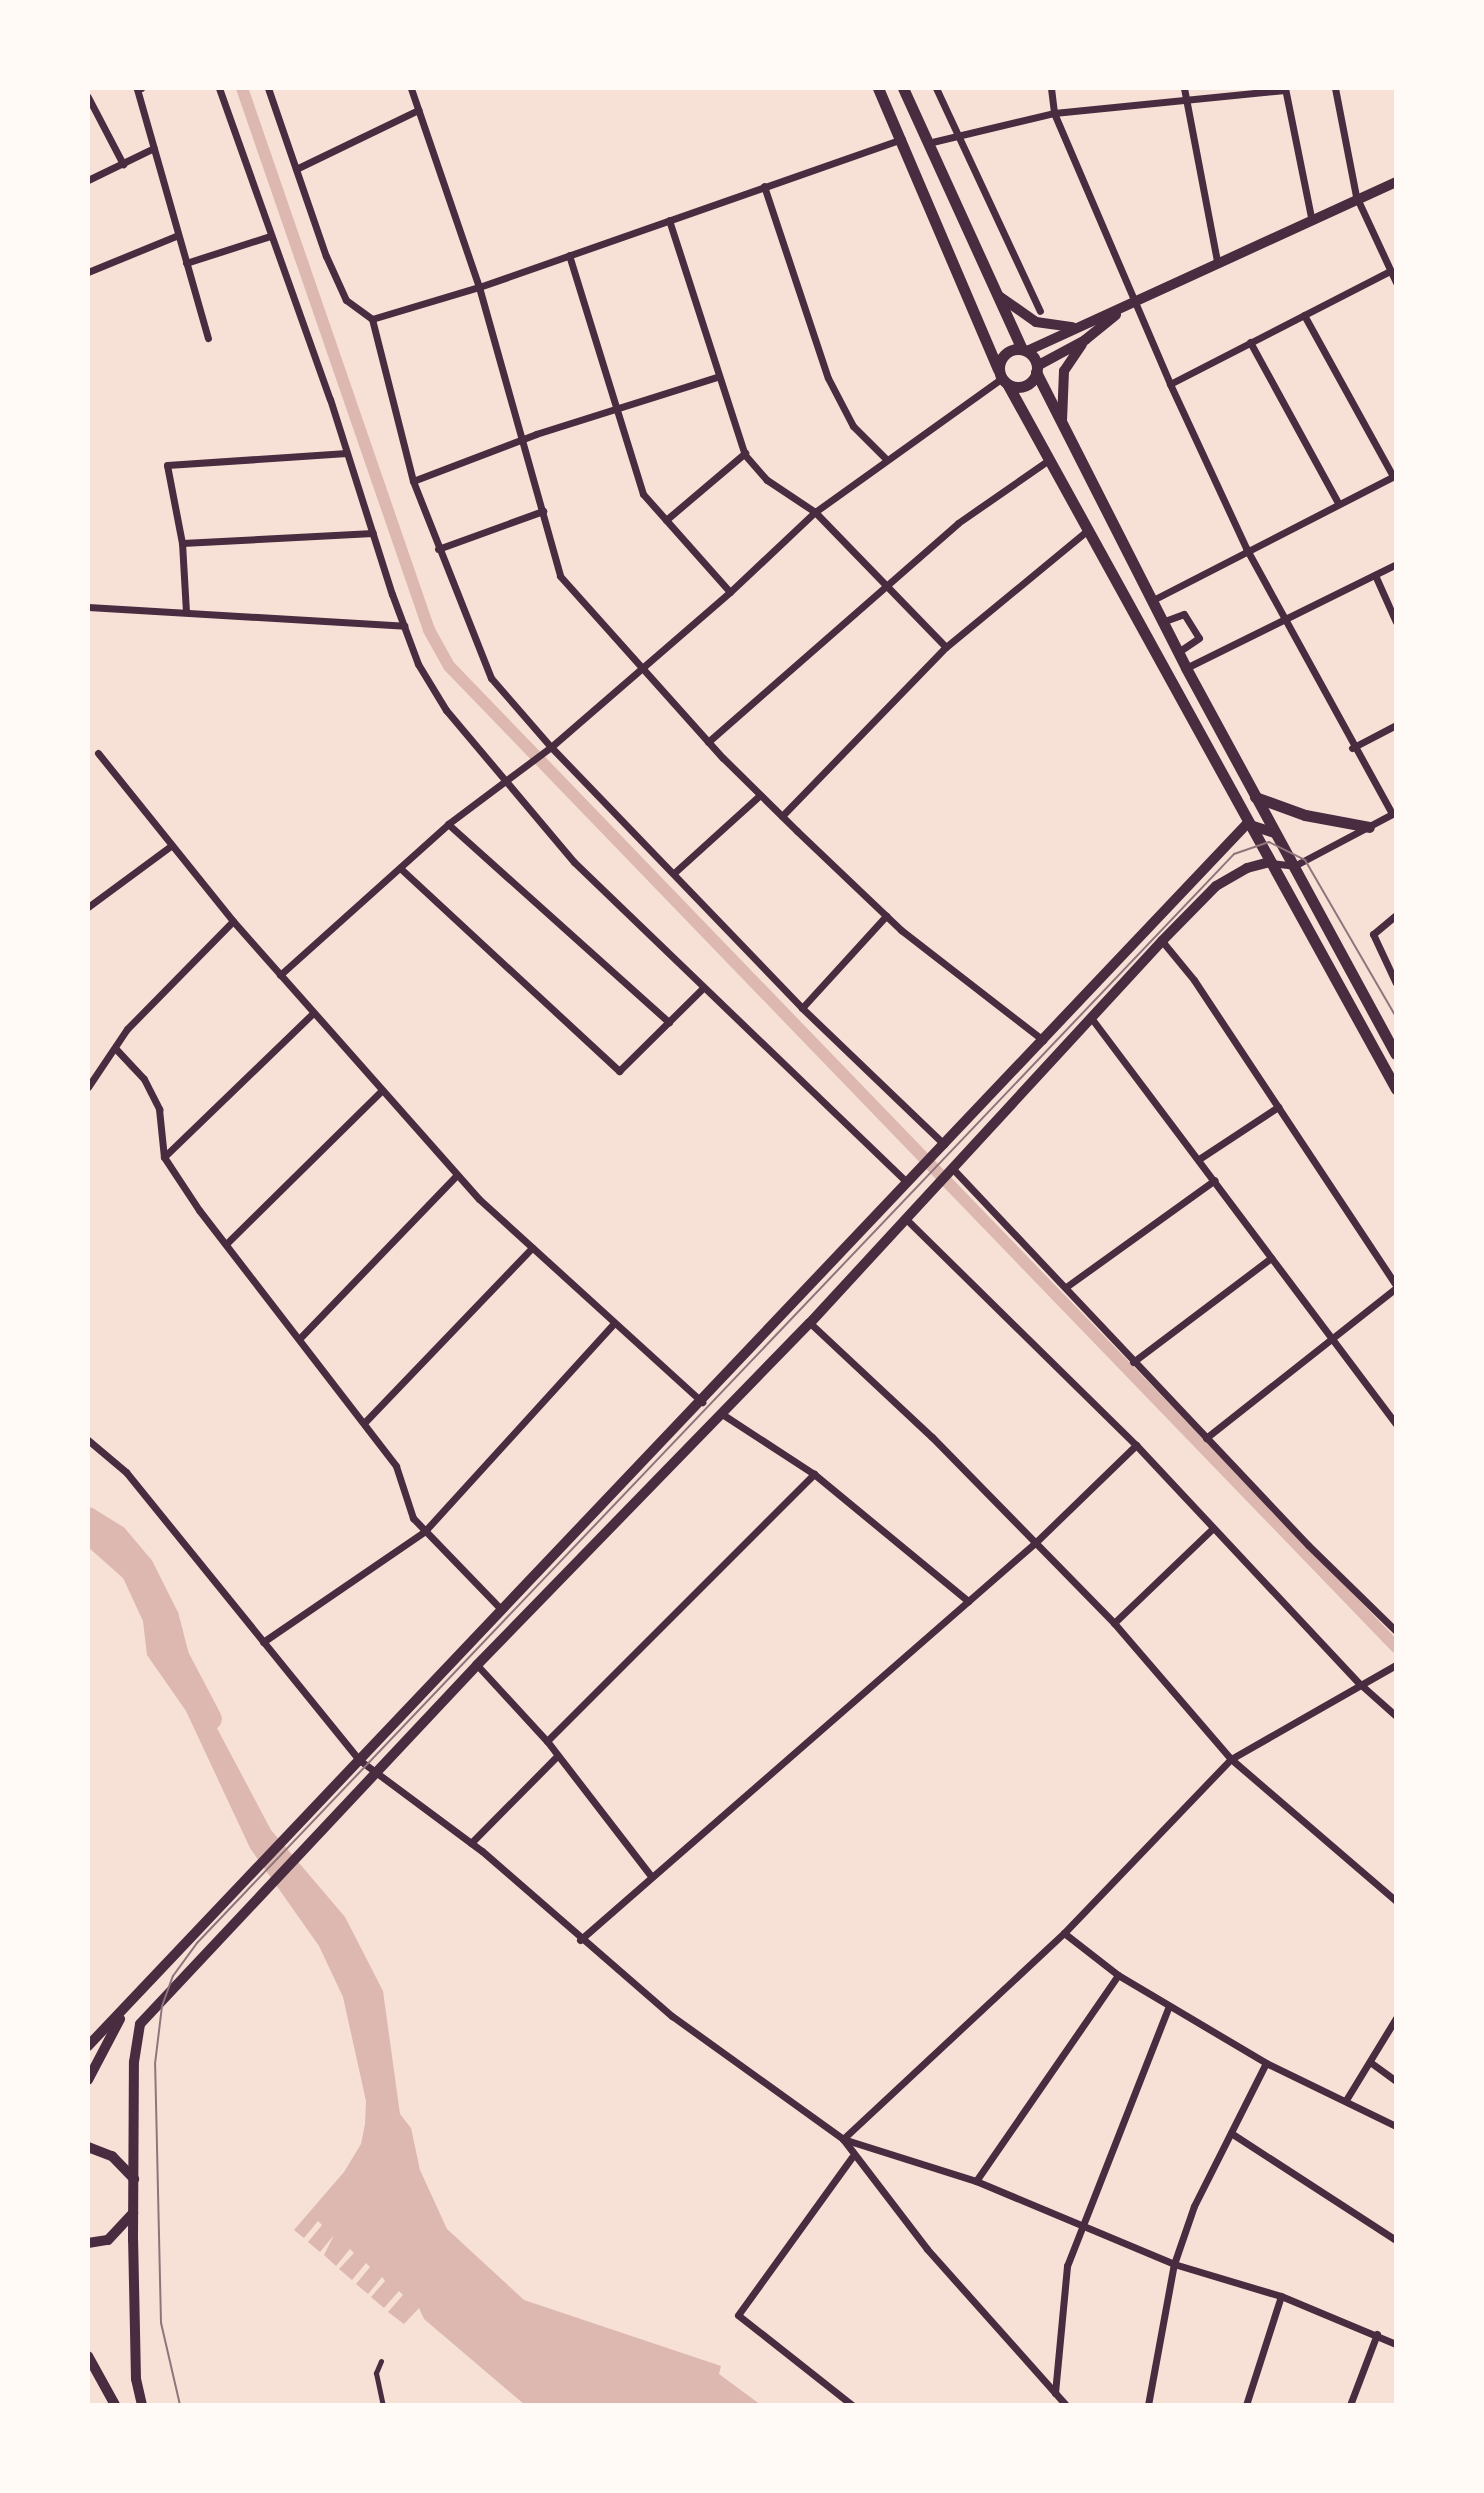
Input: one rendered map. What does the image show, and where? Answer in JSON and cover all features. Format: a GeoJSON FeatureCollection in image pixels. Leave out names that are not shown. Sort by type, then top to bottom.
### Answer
{"type":"FeatureCollection","features":[{"type":"Feature","properties":{"kind":"main road"},"geometry":{"type":"LineString","coordinates":[[878,88],[1003,377],[1090,528],[1247,824],[1396,1089]]}},
{"type":"Feature","properties":{"kind":"main road"},"geometry":{"type":"LineString","coordinates":[[903,88],[1024,350],[1037,369],[1151,601],[1396,1054]]}},
{"type":"Feature","properties":{"kind":"main road"},"geometry":{"type":"LineString","coordinates":[[1003,377],[1005,353],[1024,350],[1121,311],[1217,261],[1356,196],[1396,182]]}},
{"type":"Feature","properties":{"kind":"main road"},"geometry":{"type":"LineString","coordinates":[[999,296],[1036,322],[1075,327]]}},
{"type":"Feature","properties":{"kind":"main road"},"geometry":{"type":"LineString","coordinates":[[1003,377],[1027,385],[1037,369],[1085,340],[1121,311]]}},
{"type":"Feature","properties":{"kind":"main road"},"geometry":{"type":"LineString","coordinates":[[1062,423],[1064,371],[1085,340]]}},
{"type":"Feature","properties":{"kind":"main road"},"geometry":{"type":"LineString","coordinates":[[1255,797],[1305,815],[1369,827]]}},
{"type":"Feature","properties":{"kind":"main road"},"geometry":{"type":"LineString","coordinates":[[1247,824],[1274,833]]}},
{"type":"Feature","properties":{"kind":"main road"},"geometry":{"type":"LineString","coordinates":[[88,2046],[1247,824]]}},
{"type":"Feature","properties":{"kind":"main road"},"geometry":{"type":"LineString","coordinates":[[142,2405],[136,2370],[134,2211],[134,2062],[140,2024],[477,1665],[810,1323],[1162,941],[1216,886],[1247,868],[1269,862]]}},
{"type":"Feature","properties":{"kind":"main road"},"geometry":{"type":"LineString","coordinates":[[88,2080],[126,2007]]}},
{"type":"Feature","properties":{"kind":"main road"},"geometry":{"type":"LineString","coordinates":[[88,2147],[112,2156],[135,2181]]}},
{"type":"Feature","properties":{"kind":"main road"},"geometry":{"type":"LineString","coordinates":[[88,2243],[108,2240],[134,2211]]}},
{"type":"Feature","properties":{"kind":"main road"},"geometry":{"type":"LineString","coordinates":[[88,2356],[115,2405]]}},
{"type":"Feature","properties":{"kind":"street"},"geometry":{"type":"LineString","coordinates":[[141,88],[137,89],[208,338]]}},
{"type":"Feature","properties":{"kind":"street"},"geometry":{"type":"LineString","coordinates":[[219,88],[404,626],[418,664],[446,710],[574,862],[703,988],[910,1179]]}},
{"type":"Feature","properties":{"kind":"street"},"geometry":{"type":"LineString","coordinates":[[268,88],[346,300],[372,319],[413,481],[491,678],[551,747],[802,1008],[944,1144]]}},
{"type":"Feature","properties":{"kind":"street"},"geometry":{"type":"LineString","coordinates":[[411,88],[479,287],[560,576],[708,742],[760,795],[886,916],[1043,1040]]}},
{"type":"Feature","properties":{"kind":"street"},"geometry":{"type":"LineString","coordinates":[[936,88],[1040,311]]}},
{"type":"Feature","properties":{"kind":"street"},"geometry":{"type":"LineString","coordinates":[[1051,88],[1054,113],[1170,384],[1246,548],[1352,748],[1394,813],[1294,866],[1269,862]]}},
{"type":"Feature","properties":{"kind":"street"},"geometry":{"type":"LineString","coordinates":[[1184,88],[1217,261]]}},
{"type":"Feature","properties":{"kind":"street"},"geometry":{"type":"LineString","coordinates":[[1335,88],[1356,196],[1396,282]]}},
{"type":"Feature","properties":{"kind":"street"},"geometry":{"type":"LineString","coordinates":[[928,143],[1054,113],[1285,89],[1311,217]]}},
{"type":"Feature","properties":{"kind":"street"},"geometry":{"type":"LineString","coordinates":[[88,97],[123,164]]}},
{"type":"Feature","properties":{"kind":"street"},"geometry":{"type":"LineString","coordinates":[[296,169],[418,110]]}},
{"type":"Feature","properties":{"kind":"street"},"geometry":{"type":"LineString","coordinates":[[372,319],[479,287],[902,139]]}},
{"type":"Feature","properties":{"kind":"street"},"geometry":{"type":"LineString","coordinates":[[88,180],[154,148]]}},
{"type":"Feature","properties":{"kind":"street"},"geometry":{"type":"LineString","coordinates":[[764,186],[828,378],[853,426],[885,458]]}},
{"type":"Feature","properties":{"kind":"street"},"geometry":{"type":"LineString","coordinates":[[669,220],[717,377],[745,453],[767,480],[815,512],[946,647]]}},
{"type":"Feature","properties":{"kind":"street"},"geometry":{"type":"LineString","coordinates":[[88,272],[178,235]]}},
{"type":"Feature","properties":{"kind":"street"},"geometry":{"type":"LineString","coordinates":[[186,263],[270,236]]}},
{"type":"Feature","properties":{"kind":"street"},"geometry":{"type":"LineString","coordinates":[[569,255],[643,494],[730,592]]}},
{"type":"Feature","properties":{"kind":"street"},"geometry":{"type":"LineString","coordinates":[[1170,384],[1390,271]]}},
{"type":"Feature","properties":{"kind":"street"},"geometry":{"type":"LineString","coordinates":[[1151,601],[1246,548],[1395,476],[1304,315]]}},
{"type":"Feature","properties":{"kind":"street"},"geometry":{"type":"LineString","coordinates":[[1250,342],[1338,503]]}},
{"type":"Feature","properties":{"kind":"street"},"geometry":{"type":"LineString","coordinates":[[413,481],[523,439],[717,377]]}},
{"type":"Feature","properties":{"kind":"street"},"geometry":{"type":"LineString","coordinates":[[280,975],[448,824],[514,778],[643,670],[815,512],[885,458],[1003,377]]}},
{"type":"Feature","properties":{"kind":"street"},"geometry":{"type":"LineString","coordinates":[[186,612],[182,543],[167,465],[347,453]]}},
{"type":"Feature","properties":{"kind":"street"},"geometry":{"type":"LineString","coordinates":[[666,520],[745,453]]}},
{"type":"Feature","properties":{"kind":"street"},"geometry":{"type":"LineString","coordinates":[[708,742],[958,523],[1050,459]]}},
{"type":"Feature","properties":{"kind":"street"},"geometry":{"type":"LineString","coordinates":[[438,549],[543,511]]}},
{"type":"Feature","properties":{"kind":"street"},"geometry":{"type":"LineString","coordinates":[[782,816],[946,647],[1090,528]]}},
{"type":"Feature","properties":{"kind":"street"},"geometry":{"type":"LineString","coordinates":[[182,543],[373,533]]}},
{"type":"Feature","properties":{"kind":"street"},"geometry":{"type":"LineString","coordinates":[[1186,668],[1396,564]]}},
{"type":"Feature","properties":{"kind":"street"},"geometry":{"type":"LineString","coordinates":[[1375,575],[1396,622]]}},
{"type":"Feature","properties":{"kind":"street"},"geometry":{"type":"LineString","coordinates":[[88,607],[404,626]]}},
{"type":"Feature","properties":{"kind":"street"},"geometry":{"type":"LineString","coordinates":[[1162,622],[1180,614],[1188,616],[1199,638],[1178,652]]}},
{"type":"Feature","properties":{"kind":"street"},"geometry":{"type":"LineString","coordinates":[[1352,748],[1396,725]]}},
{"type":"Feature","properties":{"kind":"street"},"geometry":{"type":"LineString","coordinates":[[98,753],[233,921],[457,1175],[532,1248],[702,1402]]}},
{"type":"Feature","properties":{"kind":"street"},"geometry":{"type":"LineString","coordinates":[[674,873],[760,795]]}},
{"type":"Feature","properties":{"kind":"street"},"geometry":{"type":"LineString","coordinates":[[448,824],[669,1022]]}},
{"type":"Feature","properties":{"kind":"street"},"geometry":{"type":"LineString","coordinates":[[88,907],[172,845]]}},
{"type":"Feature","properties":{"kind":"street"},"geometry":{"type":"LineString","coordinates":[[400,868],[619,1071],[703,988]]}},
{"type":"Feature","properties":{"kind":"street"},"geometry":{"type":"LineString","coordinates":[[1396,915],[1373,934],[1396,983]]}},
{"type":"Feature","properties":{"kind":"street"},"geometry":{"type":"LineString","coordinates":[[802,1008],[886,916]]}},
{"type":"Feature","properties":{"kind":"street"},"geometry":{"type":"LineString","coordinates":[[88,1087],[115,1048],[233,921]]}},
{"type":"Feature","properties":{"kind":"street"},"geometry":{"type":"LineString","coordinates":[[1162,941],[1278,1107],[1396,1286],[1206,1438]]}},
{"type":"Feature","properties":{"kind":"street"},"geometry":{"type":"LineString","coordinates":[[164,1157],[313,1013]]}},
{"type":"Feature","properties":{"kind":"street"},"geometry":{"type":"LineString","coordinates":[[1092,1019],[1396,1424]]}},
{"type":"Feature","properties":{"kind":"street"},"geometry":{"type":"LineString","coordinates":[[115,1048],[144,1079],[159,1109],[164,1157],[226,1244],[396,1466],[413,1518],[501,1609]]}},
{"type":"Feature","properties":{"kind":"street"},"geometry":{"type":"LineString","coordinates":[[226,1244],[382,1090]]}},
{"type":"Feature","properties":{"kind":"street"},"geometry":{"type":"LineString","coordinates":[[1199,1159],[1278,1107]]}},
{"type":"Feature","properties":{"kind":"street"},"geometry":{"type":"LineString","coordinates":[[951,1170],[1066,1287],[1206,1438],[1396,1631]]}},
{"type":"Feature","properties":{"kind":"street"},"geometry":{"type":"LineString","coordinates":[[299,1339],[457,1175]]}},
{"type":"Feature","properties":{"kind":"street"},"geometry":{"type":"LineString","coordinates":[[1066,1287],[1215,1180]]}},
{"type":"Feature","properties":{"kind":"street"},"geometry":{"type":"LineString","coordinates":[[906,1219],[1136,1445],[1360,1684],[1396,1716]]}},
{"type":"Feature","properties":{"kind":"street"},"geometry":{"type":"LineString","coordinates":[[364,1423],[532,1248]]}},
{"type":"Feature","properties":{"kind":"street"},"geometry":{"type":"LineString","coordinates":[[1133,1362],[1271,1258]]}},
{"type":"Feature","properties":{"kind":"street"},"geometry":{"type":"LineString","coordinates":[[263,1642],[425,1531],[614,1323]]}},
{"type":"Feature","properties":{"kind":"street"},"geometry":{"type":"LineString","coordinates":[[810,1323],[1114,1623],[1231,1759],[1396,1901]]}},
{"type":"Feature","properties":{"kind":"street"},"geometry":{"type":"LineString","coordinates":[[722,1414],[814,1474],[968,1601]]}},
{"type":"Feature","properties":{"kind":"street"},"geometry":{"type":"LineString","coordinates":[[88,1440],[126,1472],[358,1759],[471,1843],[580,1940],[672,2016],[843,2139],[976,2181],[1174,2264],[1281,2296],[1396,2344]]}},
{"type":"Feature","properties":{"kind":"street"},"geometry":{"type":"LineString","coordinates":[[580,1940],[1035,1543],[1136,1445]]}},
{"type":"Feature","properties":{"kind":"street"},"geometry":{"type":"LineString","coordinates":[[547,1741],[814,1474]]}},
{"type":"Feature","properties":{"kind":"street"},"geometry":{"type":"LineString","coordinates":[[1114,1623],[1213,1528]]}},
{"type":"Feature","properties":{"kind":"street"},"geometry":{"type":"LineString","coordinates":[[477,1665],[547,1741],[651,1876]]}},
{"type":"Feature","properties":{"kind":"street"},"geometry":{"type":"LineString","coordinates":[[843,2139],[1064,1933],[1231,1759],[1396,1665]]}},
{"type":"Feature","properties":{"kind":"street"},"geometry":{"type":"LineString","coordinates":[[471,1843],[557,1756]]}},
{"type":"Feature","properties":{"kind":"street"},"geometry":{"type":"LineString","coordinates":[[1064,1933],[1118,1975],[1266,2063],[1396,2126]]}},
{"type":"Feature","properties":{"kind":"street"},"geometry":{"type":"LineString","coordinates":[[976,2181],[1118,1975]]}},
{"type":"Feature","properties":{"kind":"street"},"geometry":{"type":"LineString","coordinates":[[1055,2393],[1067,2266],[1169,2006]]}},
{"type":"Feature","properties":{"kind":"street"},"geometry":{"type":"LineString","coordinates":[[1346,2100],[1396,2018]]}},
{"type":"Feature","properties":{"kind":"street"},"geometry":{"type":"LineString","coordinates":[[1370,2062],[1396,2081]]}},
{"type":"Feature","properties":{"kind":"street"},"geometry":{"type":"LineString","coordinates":[[1148,2405],[1174,2264],[1194,2206],[1266,2063]]}},
{"type":"Feature","properties":{"kind":"street"},"geometry":{"type":"LineString","coordinates":[[1231,2133],[1396,2240]]}},
{"type":"Feature","properties":{"kind":"street"},"geometry":{"type":"LineString","coordinates":[[843,2139],[852,2157],[1066,2405]]}},
{"type":"Feature","properties":{"kind":"street"},"geometry":{"type":"LineString","coordinates":[[852,2157],[738,2315],[852,2405]]}},
{"type":"Feature","properties":{"kind":"street"},"geometry":{"type":"LineString","coordinates":[[1246,2405],[1281,2296]]}},
{"type":"Feature","properties":{"kind":"street"},"geometry":{"type":"LineString","coordinates":[[1350,2405],[1377,2334]]}},
{"type":"Feature","properties":{"kind":"street"},"geometry":{"type":"LineString","coordinates":[[381,2361],[376,2373],[383,2405]]}},
{"type":"Feature","properties":{"kind":"shaded area"},"geometry":{"type":"Polygon","coordinates":[[[88,1523],[112,1534],[167,1609],[172,1664],[201,1698],[271,1830],[345,1917],[383,1991],[400,2114],[411,2128],[420,2170],[447,2229],[524,2300],[721,2366],[719,2374],[761,2405],[525,2405],[424,2319],[419,2308],[404,2324],[388,2312],[403,2295],[399,2291],[384,2308],[371,2297],[385,2281],[382,2277],[368,2294],[356,2284],[370,2267],[366,2263],[352,2280],[339,2269],[354,2253],[350,2249],[336,2266],[324,2255],[334,2235],[320,2252],[308,2242],[322,2225],[318,2221],[304,2238],[294,2230],[344,2172],[361,2144],[366,2101],[343,1997],[319,1946],[250,1848],[186,1711],[147,1655],[143,1621],[123,1578],[88,1547],[88,1523]]]}},
{"type":"Feature","properties":{"kind":"waterway"},"geometry":{"type":"LineString","coordinates":[[242,88],[429,630],[449,666],[1396,1647]]}},
{"type":"Feature","properties":{"kind":"waterway"},"geometry":{"type":"LineString","coordinates":[[88,1518],[117,1536],[143,1567],[168,1617],[178,1656],[211,1719]]}},
{"type":"Feature","properties":{"kind":"tram line"},"geometry":{"type":"LineString","coordinates":[[180,2405],[161,2323],[155,2064],[162,2006],[173,1976],[197,1943],[1234,854],[1269,842],[1305,860],[1396,1017]]}}]}
